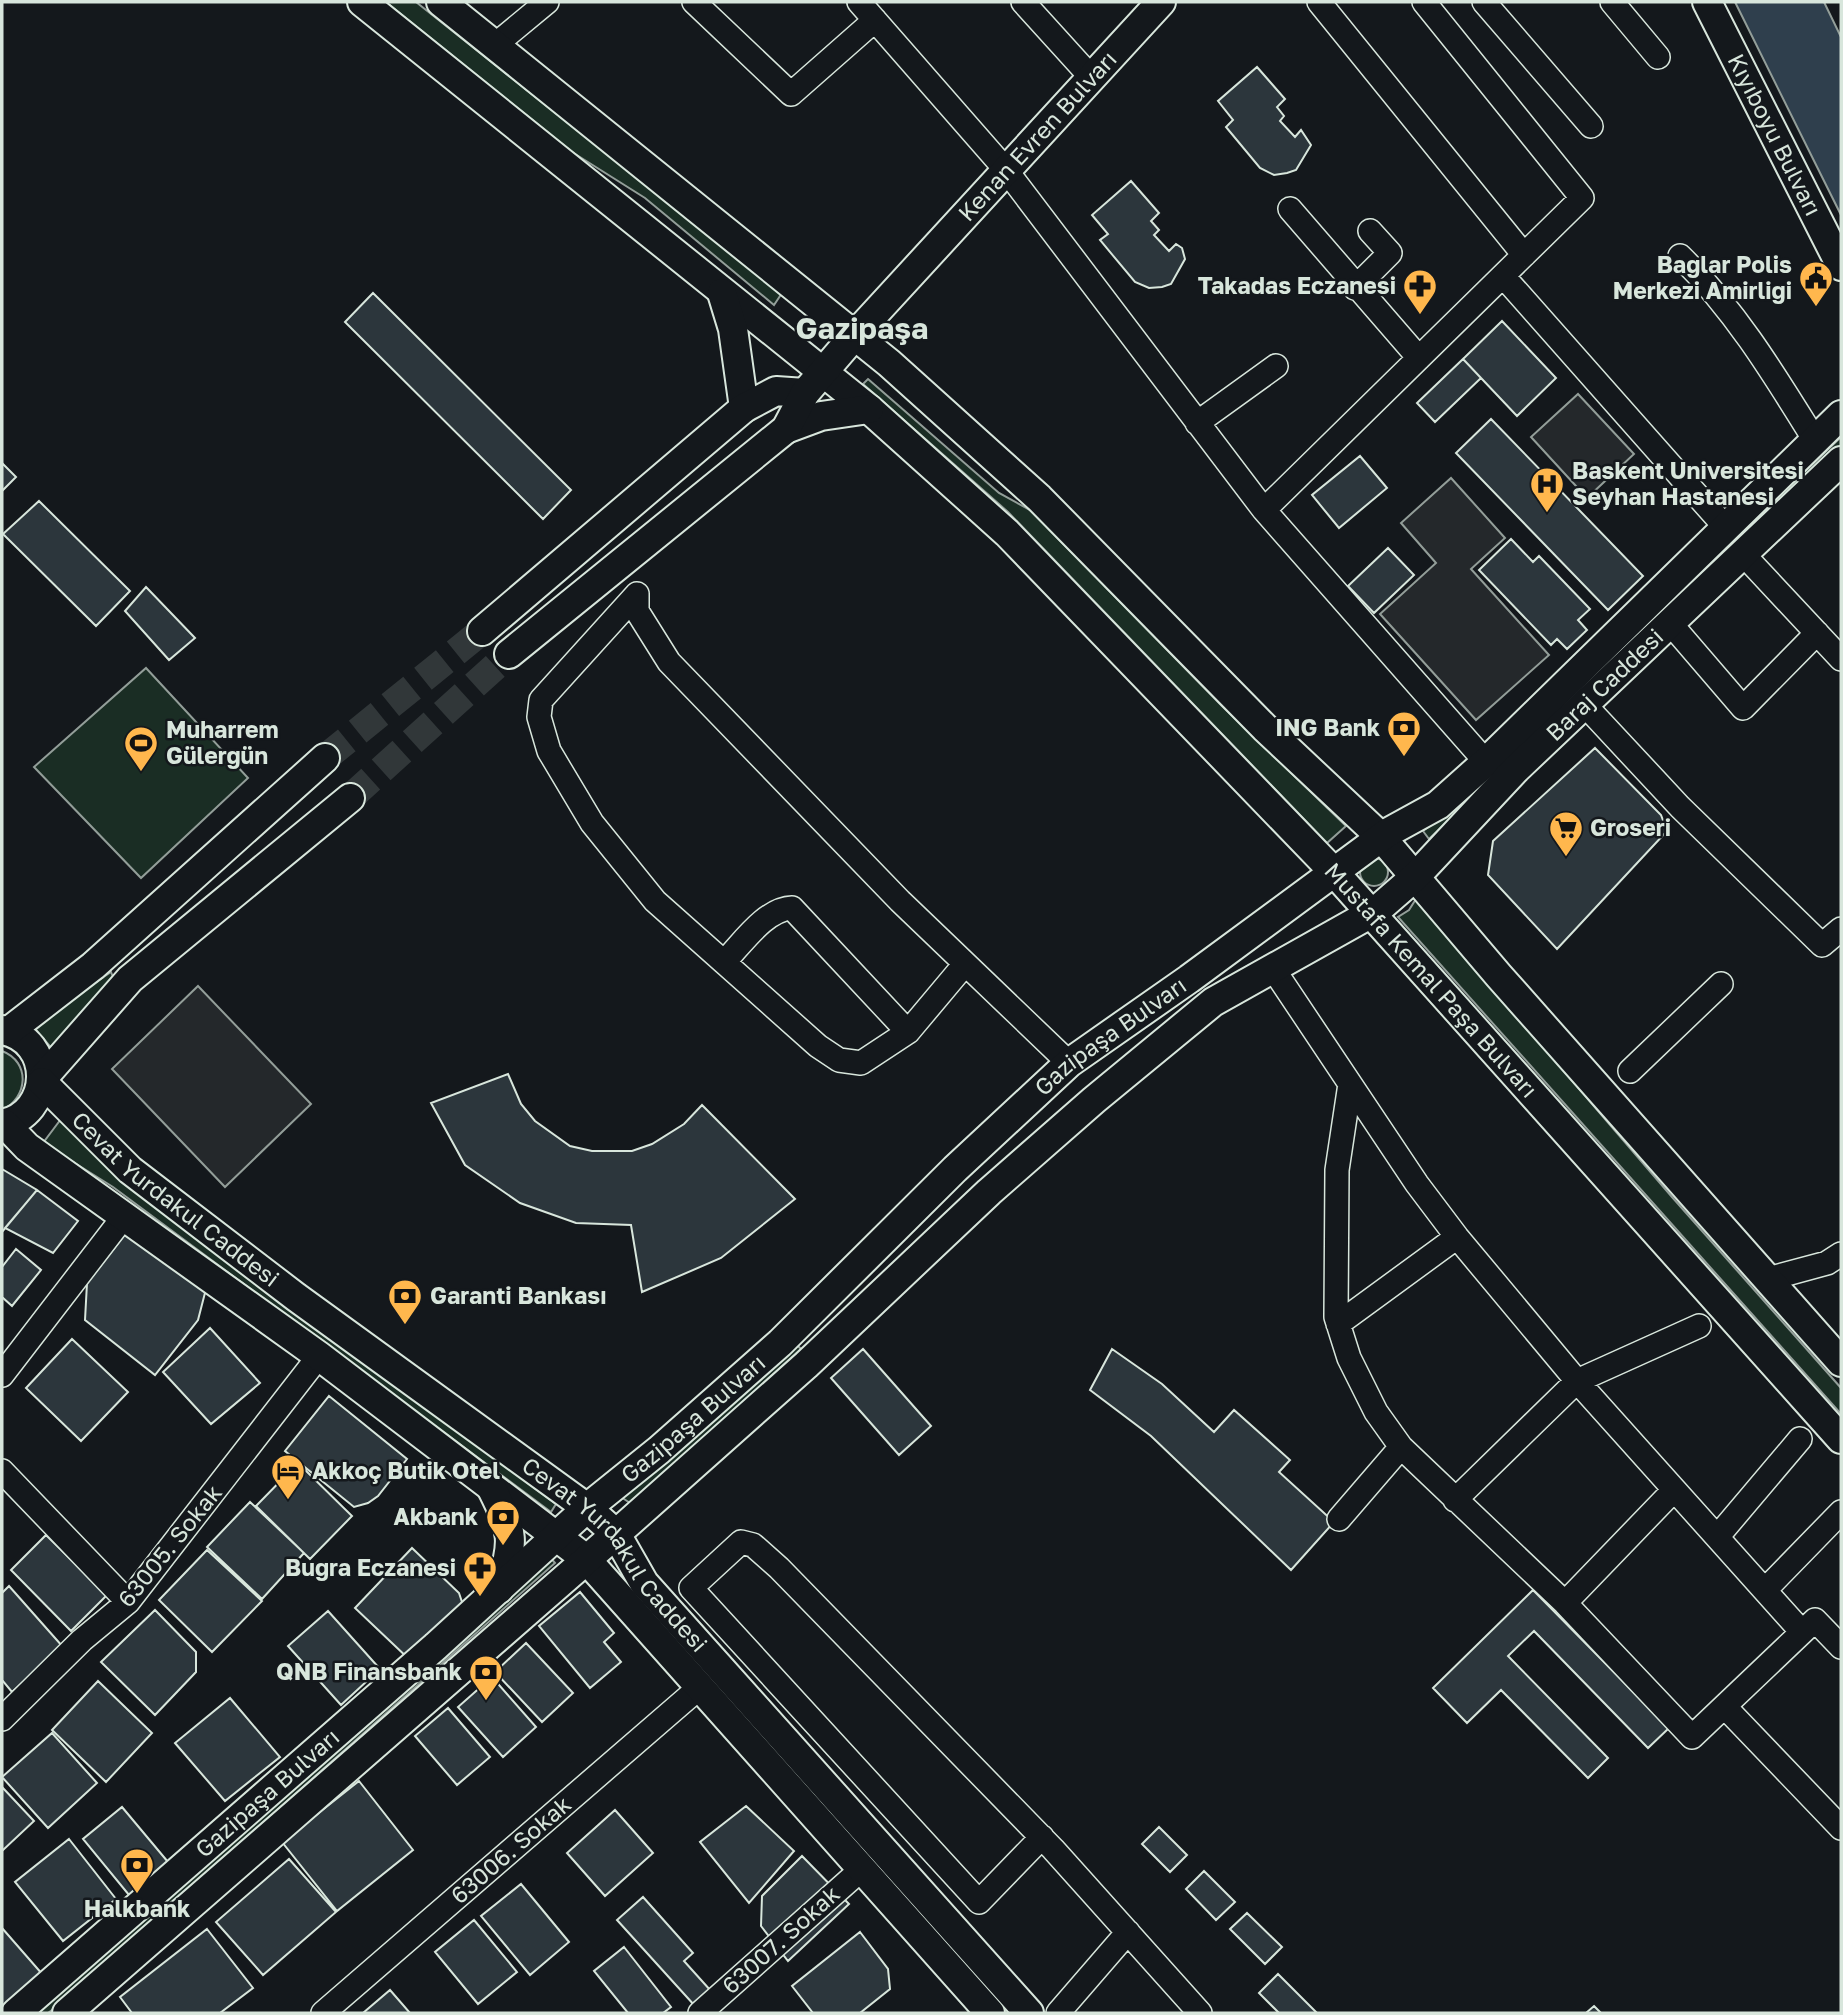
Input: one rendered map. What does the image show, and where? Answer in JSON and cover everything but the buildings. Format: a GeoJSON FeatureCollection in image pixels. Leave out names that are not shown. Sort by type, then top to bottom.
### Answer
{"type":"FeatureCollection","features":[{"type":"Feature","properties":{"kind":"main road","name":"Mustafa Kemal Paşa Bulvarı"},"geometry":{"type":"LineString","coordinates":[[362,2],[722,293],[814,383],[869,409],[1007,533],[1372,913],[1841,1439]]}},
{"type":"Feature","properties":{"kind":"main road"},"geometry":{"type":"LineString","coordinates":[[441,2],[854,336],[1039,498],[1265,728],[1381,837],[1499,976],[1841,1362]]}},
{"type":"Feature","properties":{"kind":"main road","name":"Kenan Evren Bulvarı"},"geometry":{"type":"LineString","coordinates":[[786,429],[814,383],[854,336],[1161,2]]}},
{"type":"Feature","properties":{"kind":"main road","name":"Kıyıboyu Bulvarı"},"geometry":{"type":"LineString","coordinates":[[1707,2],[1841,266]]}},
{"type":"Feature","properties":{"kind":"main road"},"geometry":{"type":"LineString","coordinates":[[722,293],[733,329],[744,408]]}},
{"type":"Feature","properties":{"kind":"main road"},"geometry":{"type":"LineString","coordinates":[[482,631],[744,408],[776,391],[814,383]]}},
{"type":"Feature","properties":{"kind":"main road"},"geometry":{"type":"LineString","coordinates":[[509,654],[786,429],[821,415],[869,409]]}},
{"type":"Feature","properties":{"kind":"main road","name":"Baraj Caddesi"},"geometry":{"type":"LineString","coordinates":[[1381,837],[1438,805],[1486,762],[1841,415]]}},
{"type":"Feature","properties":{"kind":"main road","name":"Baraj Caddesi"},"geometry":{"type":"LineString","coordinates":[[1372,913],[1416,876],[1516,769],[1841,461]]}},
{"type":"Feature","properties":{"kind":"main road"},"geometry":{"type":"LineString","coordinates":[[42,1081],[37,1055],[30,1045],[4,1030],[93,966],[325,758]]}},
{"type":"Feature","properties":{"kind":"main road"},"geometry":{"type":"LineString","coordinates":[[3,1124],[27,1113],[35,1103],[42,1081],[130,979],[350,798]]}},
{"type":"Feature","properties":{"kind":"main road","name":"Gazipaşa Bulvarı"},"geometry":{"type":"LineString","coordinates":[[16,2013],[499,1589],[587,1508],[659,1450],[780,1343],[956,1169],[1069,1063],[1189,979],[1381,837]]}},
{"type":"Feature","properties":{"kind":"main road","name":"Gazipaşa Bulvarı"},"geometry":{"type":"LineString","coordinates":[[66,2013],[806,1365],[989,1192],[1213,1002],[1372,913]]}},
{"type":"Feature","properties":{"kind":"main road","name":"Cevat Yurdakul Caddesi"},"geometry":{"type":"LineString","coordinates":[[42,1081],[130,1170],[296,1297],[587,1508],[616,1534],[644,1583],[1029,2013]]}},
{"type":"Feature","properties":{"kind":"main road","name":"Cevat Yurdakul Caddesi"},"geometry":{"type":"LineString","coordinates":[[3,1124],[27,1147],[319,1356],[586,1559],[990,2013]]}},
{"type":"Feature","properties":{"kind":"main road"},"geometry":{"type":"LineString","coordinates":[[489,1485],[509,1523],[511,1538],[499,1589]]}},
{"type":"Feature","properties":{"kind":"street"},"geometry":{"type":"LineString","coordinates":[[495,45],[547,2]]}},
{"type":"Feature","properties":{"kind":"street"},"geometry":{"type":"LineString","coordinates":[[694,2],[791,94],[875,20]]}},
{"type":"Feature","properties":{"kind":"street"},"geometry":{"type":"LineString","coordinates":[[859,2],[1006,170],[1264,510],[1486,762]]}},
{"type":"Feature","properties":{"kind":"street"},"geometry":{"type":"LineString","coordinates":[[1023,2],[1091,77]]}},
{"type":"Feature","properties":{"kind":"street"},"geometry":{"type":"LineString","coordinates":[[1319,2],[1524,255]]}},
{"type":"Feature","properties":{"kind":"street"},"geometry":{"type":"LineString","coordinates":[[1264,510],[1582,198],[1424,2]]}},
{"type":"Feature","properties":{"kind":"street"},"geometry":{"type":"LineString","coordinates":[[1484,2],[1591,126]]}},
{"type":"Feature","properties":{"kind":"street"},"geometry":{"type":"LineString","coordinates":[[1612,2],[1658,57]]}},
{"type":"Feature","properties":{"kind":"street"},"geometry":{"type":"LineString","coordinates":[[1290,209],[1355,288],[1419,358]]}},
{"type":"Feature","properties":{"kind":"street"},"geometry":{"type":"LineString","coordinates":[[1355,288],[1390,253],[1370,231]]}},
{"type":"Feature","properties":{"kind":"street"},"geometry":{"type":"LineString","coordinates":[[1680,256],[1704,279],[1754,341],[1816,442]]}},
{"type":"Feature","properties":{"kind":"street"},"geometry":{"type":"LineString","coordinates":[[1503,276],[1727,529]]}},
{"type":"Feature","properties":{"kind":"street"},"geometry":{"type":"LineString","coordinates":[[1197,423],[1276,366]]}},
{"type":"Feature","properties":{"kind":"street"},"geometry":{"type":"LineString","coordinates":[[1743,554],[1841,659]]}},
{"type":"Feature","properties":{"kind":"street"},"geometry":{"type":"LineString","coordinates":[[965,964],[908,1032],[861,1063],[839,1060],[818,1046],[655,901],[593,823],[549,751],[539,717],[541,700],[637,594],[637,611],[669,662],[900,901],[1069,1063]]}},
{"type":"Feature","properties":{"kind":"street"},"geometry":{"type":"LineString","coordinates":[[1670,624],[1743,708],[1817,633]]}},
{"type":"Feature","properties":{"kind":"street"},"geometry":{"type":"LineString","coordinates":[[1584,704],[1680,807],[1822,945],[1841,929]]}},
{"type":"Feature","properties":{"kind":"street"},"geometry":{"type":"LineString","coordinates":[[724,962],[771,915],[781,908],[792,908],[908,1032]]}},
{"type":"Feature","properties":{"kind":"street"},"geometry":{"type":"LineString","coordinates":[[1272,967],[1417,1184],[1457,1237],[1673,1491],[1718,1536],[1802,1632]]}},
{"type":"Feature","properties":{"kind":"street"},"geometry":{"type":"LineString","coordinates":[[1630,1071],[1721,984]]}},
{"type":"Feature","properties":{"kind":"street"},"geometry":{"type":"LineString","coordinates":[[1350,1084],[1337,1170],[1336,1317],[1349,1358],[1376,1412],[1401,1447],[1565,1604],[1692,1737],[1815,1620],[1841,1647]]}},
{"type":"Feature","properties":{"kind":"street"},"geometry":{"type":"LineString","coordinates":[[2,1375],[125,1215]]}},
{"type":"Feature","properties":{"kind":"street"},"geometry":{"type":"LineString","coordinates":[[1339,1324],[1457,1237]]}},
{"type":"Feature","properties":{"kind":"street"},"geometry":{"type":"LineString","coordinates":[[1768,1279],[1827,1262],[1841,1254]]}},
{"type":"Feature","properties":{"kind":"street"},"geometry":{"type":"LineString","coordinates":[[1455,1500],[1577,1381],[1699,1326]]}},
{"type":"Feature","properties":{"kind":"street","name":"63005. Sokak"},"geometry":{"type":"LineString","coordinates":[[2,1719],[82,1640],[128,1602],[319,1356]]}},
{"type":"Feature","properties":{"kind":"street"},"geometry":{"type":"LineString","coordinates":[[1718,1536],[1800,1439]]}},
{"type":"Feature","properties":{"kind":"street"},"geometry":{"type":"LineString","coordinates":[[1339,1519],[1401,1447]]}},
{"type":"Feature","properties":{"kind":"street"},"geometry":{"type":"LineString","coordinates":[[2,1471],[128,1602]]}},
{"type":"Feature","properties":{"kind":"street"},"geometry":{"type":"LineString","coordinates":[[1565,1604],[1673,1491]]}},
{"type":"Feature","properties":{"kind":"street"},"geometry":{"type":"LineString","coordinates":[[1766,1589],[1841,1512]]}},
{"type":"Feature","properties":{"kind":"street"},"geometry":{"type":"LineString","coordinates":[[1042,1837],[979,1902],[691,1588],[741,1542],[753,1545],[1042,1837],[1200,2013]]}},
{"type":"Feature","properties":{"kind":"street","name":"63006. Sokak"},"geometry":{"type":"LineString","coordinates":[[323,2013],[700,1687]]}},
{"type":"Feature","properties":{"kind":"street"},"geometry":{"type":"LineString","coordinates":[[1725,1707],[1841,1828]]}},
{"type":"Feature","properties":{"kind":"street","name":"63007. Sokak"},"geometry":{"type":"LineString","coordinates":[[700,2013],[863,1868]]}},
{"type":"Feature","properties":{"kind":"street"},"geometry":{"type":"LineString","coordinates":[[1058,2013],[1128,1932]]}},
{"type":"Feature","properties":{"kind":"green space"},"geometry":{"type":"Polygon","coordinates":[[[386,2],[416,2],[782,293],[774,305],[645,198],[572,152],[386,2]]]}},
{"type":"Feature","properties":{"kind":"green space"},"geometry":{"type":"Polygon","coordinates":[[[868,379],[999,493],[1030,510],[1222,706],[1346,826],[1327,843],[1008,512],[863,384],[868,379]]]}},
{"type":"Feature","properties":{"kind":"green space"},"geometry":{"type":"Polygon","coordinates":[[[1841,437],[1841,445],[1429,839],[1423,831],[1455,806],[1841,437]]]}},
{"type":"Feature","properties":{"kind":"green space","name":"Muharrem Gülergün"},"geometry":{"type":"Polygon","coordinates":[[[146,668],[248,778],[141,878],[34,767],[146,668]]]}},
{"type":"Feature","properties":{"kind":"green space"},"geometry":{"type":"Polygon","coordinates":[[[1374,858],[1384,862],[1388,872],[1384,882],[1374,886],[1364,882],[1360,872],[1364,862],[1374,858]]]}},
{"type":"Feature","properties":{"kind":"green space"},"geometry":{"type":"Polygon","coordinates":[[[1416,899],[1672,1197],[1841,1388],[1841,1414],[1398,917],[1409,910],[1416,899]]]}},
{"type":"Feature","properties":{"kind":"green space"},"geometry":{"type":"Polygon","coordinates":[[[111,972],[113,977],[53,1050],[32,1025],[111,972]]]}},
{"type":"Feature","properties":{"kind":"green space"},"geometry":{"type":"Polygon","coordinates":[[[2,1051],[18,1063],[23,1080],[17,1097],[2,1110],[2,1051]]]}},
{"type":"Feature","properties":{"kind":"green space"},"geometry":{"type":"Polygon","coordinates":[[[61,1119],[117,1178],[556,1504],[551,1512],[113,1187],[43,1143],[61,1119]]]}},
{"type":"Feature","properties":{"kind":"green space"},"geometry":{"type":"Polygon","coordinates":[[[795,1343],[801,1349],[630,1503],[621,1497],[795,1343]]]}},
{"type":"Feature","properties":{"kind":"green space"},"geometry":{"type":"Polygon","coordinates":[[[549,1556],[555,1563],[52,2010],[48,2013],[34,2013],[549,1556]]]}},
{"type":"Feature","properties":{"kind":"shaded area"},"geometry":{"type":"Polygon","coordinates":[[[1578,394],[1634,454],[1587,498],[1531,437],[1578,394]]]}},
{"type":"Feature","properties":{"kind":"shaded area"},"geometry":{"type":"Polygon","coordinates":[[[1451,478],[1505,538],[1471,569],[1549,655],[1476,720],[1380,614],[1436,563],[1401,523],[1451,478]]]}},
{"type":"Feature","properties":{"kind":"shaded area"},"geometry":{"type":"Polygon","coordinates":[[[198,986],[311,1104],[225,1187],[112,1069],[198,986]]]}},
{"type":"Feature","properties":{"kind":"water"},"geometry":{"type":"Polygon","coordinates":[[[1735,2],[1824,2],[1841,37],[1841,215],[1735,2]]]}},
{"type":"Feature","properties":{"kind":"tunnel"},"geometry":{"type":"LineString","coordinates":[[325,758],[482,631]]}},
{"type":"Feature","properties":{"kind":"tunnel"},"geometry":{"type":"LineString","coordinates":[[350,798],[509,654]]}},
{"type":"Feature","properties":{"kind":"place","name":"Bağlar Polis Merkezi Amirliği"},"geometry":{"type":"Point","coordinates":[1816,308]}},
{"type":"Feature","properties":{"kind":"place","name":"Takadas Eczanesi"},"geometry":{"type":"Point","coordinates":[1420,316]}},
{"type":"Feature","properties":{"kind":"place","name":"Baskent Universitesi Seyhan Hastanesi"},"geometry":{"type":"Point","coordinates":[1547,514]}},
{"type":"Feature","properties":{"kind":"place","name":"ING Bank"},"geometry":{"type":"Point","coordinates":[1404,758]}},
{"type":"Feature","properties":{"kind":"place","name":"Muharrem Gülergün"},"geometry":{"type":"Point","coordinates":[141,773]}},
{"type":"Feature","properties":{"kind":"place","name":"Groseri"},"geometry":{"type":"Point","coordinates":[1566,858]}},
{"type":"Feature","properties":{"kind":"place","name":"Garanti Bankası"},"geometry":{"type":"Point","coordinates":[405,1326]}},
{"type":"Feature","properties":{"kind":"place","name":"Akkoç Butik Otel"},"geometry":{"type":"Point","coordinates":[288,1501]}},
{"type":"Feature","properties":{"kind":"place","name":"Akbank"},"geometry":{"type":"Point","coordinates":[503,1547]}},
{"type":"Feature","properties":{"kind":"place","name":"Bugra Eczanesi"},"geometry":{"type":"Point","coordinates":[480,1598]}},
{"type":"Feature","properties":{"kind":"place","name":"QNB Finansbank"},"geometry":{"type":"Point","coordinates":[486,1702]}},
{"type":"Feature","properties":{"kind":"place","name":"Halkbank"},"geometry":{"type":"Point","coordinates":[137,1895]}},
{"type":"Feature","properties":{"kind":"district","name":"Gazipaşa"},"geometry":{"type":"Point","coordinates":[862,329]}}]}
